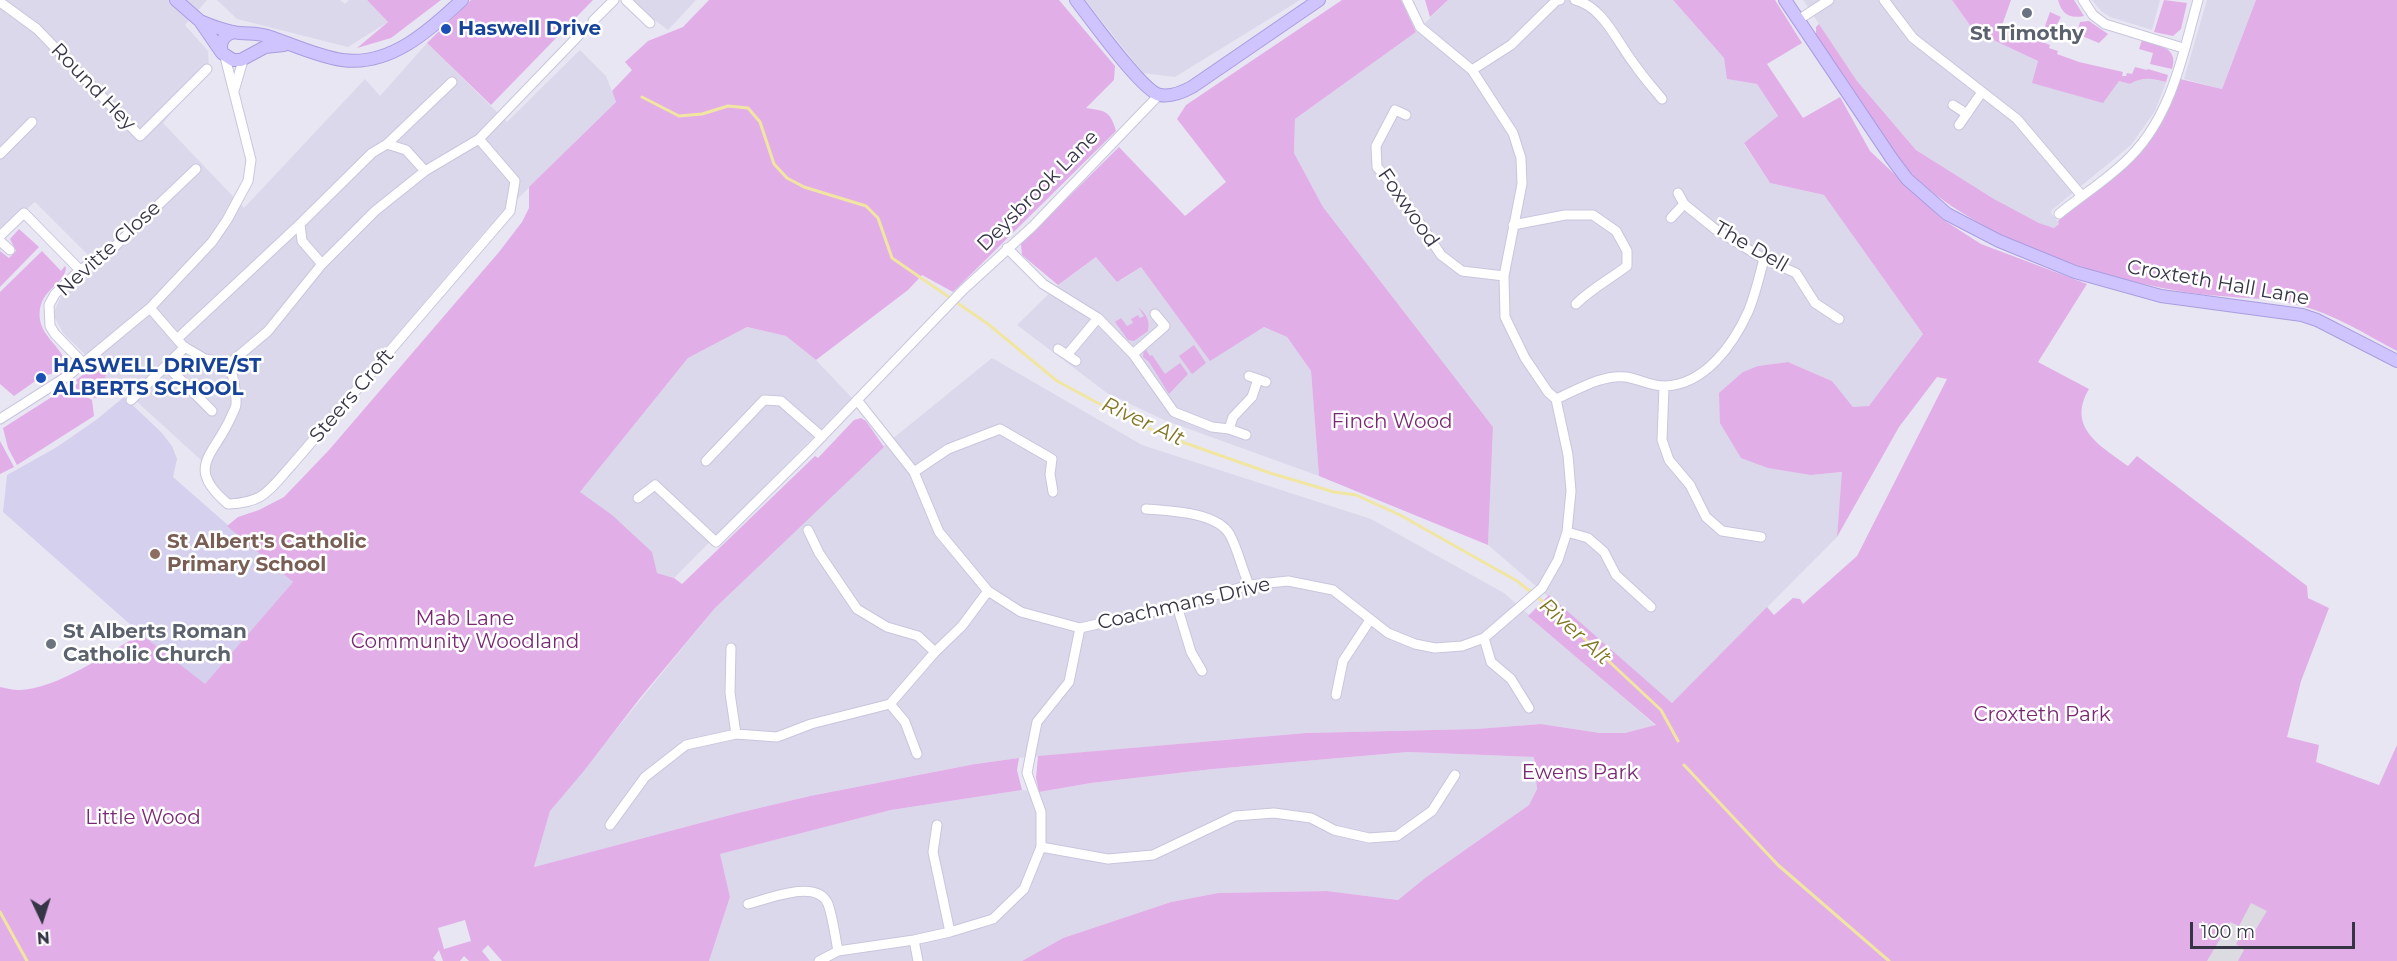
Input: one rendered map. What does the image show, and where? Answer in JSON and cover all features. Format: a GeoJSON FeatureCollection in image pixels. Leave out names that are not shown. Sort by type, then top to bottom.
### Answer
{"type":"FeatureCollection","features":[{"type":"Feature","properties":{"kind":"street"},"geometry":{"type":"LineString","coordinates":[[176,0],[200,21],[224,55],[237,61],[265,47],[288,45]]}},
{"type":"Feature","properties":{"kind":"street"},"geometry":{"type":"LineString","coordinates":[[200,21],[237,33],[259,34],[341,60],[371,60],[392,53],[415,40],[462,0]]}},
{"type":"Feature","properties":{"kind":"street"},"geometry":{"type":"LineString","coordinates":[[593,21],[614,0]]}},
{"type":"Feature","properties":{"kind":"street"},"geometry":{"type":"LineString","coordinates":[[626,0],[650,23]]}},
{"type":"Feature","properties":{"kind":"street"},"geometry":{"type":"LineString","coordinates":[[1076,0],[1134,73],[1149,89],[1159,95],[1178,94],[1192,87],[1319,0]]}},
{"type":"Feature","properties":{"kind":"street","name":"Coachmans Drive"},"geometry":{"type":"LineString","coordinates":[[857,400],[914,472],[939,532],[988,591],[1022,612],[1080,628],[1177,606],[1249,585],[1288,581],[1333,590],[1388,633],[1415,644],[1435,648],[1462,646],[1485,638],[1539,590],[1558,560],[1567,532],[1571,491],[1568,455],[1556,399],[1548,392],[1525,358],[1505,316],[1504,276],[1522,184],[1521,158],[1513,133],[1472,70],[1420,27],[1407,0]]}},
{"type":"Feature","properties":{"kind":"street"},"geometry":{"type":"LineString","coordinates":[[1472,70],[1511,45],[1556,1],[1560,0]]}},
{"type":"Feature","properties":{"kind":"street"},"geometry":{"type":"LineString","coordinates":[[1575,0],[1581,2],[1607,23],[1633,63],[1662,99]]}},
{"type":"Feature","properties":{"kind":"street","name":"Croxteth Hall Lane"},"geometry":{"type":"LineString","coordinates":[[1785,0],[1907,179],[1947,214],[1998,240],[2103,282],[2161,296],[2302,315],[2317,320],[2397,361]]}},
{"type":"Feature","properties":{"kind":"street"},"geometry":{"type":"LineString","coordinates":[[1798,20],[1829,0]]}},
{"type":"Feature","properties":{"kind":"street"},"geometry":{"type":"LineString","coordinates":[[1884,0],[1913,38],[2017,119],[2082,196]]}},
{"type":"Feature","properties":{"kind":"street"},"geometry":{"type":"LineString","coordinates":[[2083,0],[2093,15],[2105,24],[2184,48]]}},
{"type":"Feature","properties":{"kind":"street"},"geometry":{"type":"LineString","coordinates":[[2059,214],[2133,154],[2157,123],[2167,102],[2198,0]]}},
{"type":"Feature","properties":{"kind":"street","name":"Round Hey"},"geometry":{"type":"LineString","coordinates":[[0,2],[37,28],[140,136],[207,69]]}},
{"type":"Feature","properties":{"kind":"street"},"geometry":{"type":"LineString","coordinates":[[150,308],[185,347],[205,359],[230,363],[268,331],[322,264],[375,211],[425,171],[479,139],[583,31]]}},
{"type":"Feature","properties":{"kind":"street"},"geometry":{"type":"LineString","coordinates":[[0,419],[56,385],[150,308],[212,242],[232,212],[248,181],[251,160],[222,39],[237,33]]}},
{"type":"Feature","properties":{"kind":"street"},"geometry":{"type":"LineString","coordinates":[[234,91],[249,43],[237,33]]}},
{"type":"Feature","properties":{"kind":"street"},"geometry":{"type":"LineString","coordinates":[[177,339],[372,153],[387,144],[452,82]]}},
{"type":"Feature","properties":{"kind":"street"},"geometry":{"type":"LineString","coordinates":[[1959,125],[1983,92]]}},
{"type":"Feature","properties":{"kind":"street","name":"Deysbrook Lane"},"geometry":{"type":"LineString","coordinates":[[638,498],[655,485],[716,542],[822,437],[963,290],[1033,226],[1159,95]]}},
{"type":"Feature","properties":{"kind":"street"},"geometry":{"type":"LineString","coordinates":[[1953,105],[1967,114]]}},
{"type":"Feature","properties":{"kind":"street","name":"Foxwood"},"geometry":{"type":"LineString","coordinates":[[1406,115],[1395,110],[1376,146],[1377,167],[1401,195],[1441,255],[1461,270],[1504,276]]}},
{"type":"Feature","properties":{"kind":"street"},"geometry":{"type":"LineString","coordinates":[[0,154],[32,123]]}},
{"type":"Feature","properties":{"kind":"street","name":"Steers Croft"},"geometry":{"type":"LineString","coordinates":[[230,363],[236,405],[225,430],[207,456],[205,474],[212,490],[228,504],[246,504],[262,497],[291,466],[510,211],[515,181],[479,139]]}},
{"type":"Feature","properties":{"kind":"street"},"geometry":{"type":"LineString","coordinates":[[387,144],[406,150],[425,171]]}},
{"type":"Feature","properties":{"kind":"street","name":"Nevitte Close"},"geometry":{"type":"LineString","coordinates":[[84,363],[55,334],[48,317],[49,305],[55,294],[80,270],[110,251],[196,169]]}},
{"type":"Feature","properties":{"kind":"street","name":"The Dell"},"geometry":{"type":"LineString","coordinates":[[1678,193],[1683,204],[1714,229],[1764,259],[1796,273],[1815,303],[1839,319]]}},
{"type":"Feature","properties":{"kind":"street"},"geometry":{"type":"LineString","coordinates":[[1671,218],[1683,204]]}},
{"type":"Feature","properties":{"kind":"street"},"geometry":{"type":"LineString","coordinates":[[10,250],[0,238],[24,213],[80,270]]}},
{"type":"Feature","properties":{"kind":"street"},"geometry":{"type":"LineString","coordinates":[[1513,225],[1565,215],[1593,215],[1616,231],[1627,251],[1627,266],[1589,291],[1576,304]]}},
{"type":"Feature","properties":{"kind":"street"},"geometry":{"type":"LineString","coordinates":[[300,224],[302,242],[322,264]]}},
{"type":"Feature","properties":{"kind":"street"},"geometry":{"type":"LineString","coordinates":[[1007,248],[1043,284],[1098,318],[1133,354],[1174,412],[1212,427],[1229,429],[1246,435]]}},
{"type":"Feature","properties":{"kind":"street"},"geometry":{"type":"LineString","coordinates":[[1556,399],[1595,382],[1624,377],[1664,387],[1682,384],[1700,375],[1730,344],[1748,312],[1764,259]]}},
{"type":"Feature","properties":{"kind":"street"},"geometry":{"type":"LineString","coordinates":[[1133,354],[1165,326],[1155,314]]}},
{"type":"Feature","properties":{"kind":"street"},"geometry":{"type":"LineString","coordinates":[[1067,355],[1098,318]]}},
{"type":"Feature","properties":{"kind":"street"},"geometry":{"type":"LineString","coordinates":[[131,400],[185,347]]}},
{"type":"Feature","properties":{"kind":"street"},"geometry":{"type":"LineString","coordinates":[[1058,349],[1076,361]]}},
{"type":"Feature","properties":{"kind":"street"},"geometry":{"type":"LineString","coordinates":[[167,366],[212,411]]}},
{"type":"Feature","properties":{"kind":"street"},"geometry":{"type":"LineString","coordinates":[[1229,429],[1233,417],[1252,397],[1258,379]]}},
{"type":"Feature","properties":{"kind":"street"},"geometry":{"type":"LineString","coordinates":[[1664,387],[1662,440],[1669,460],[1690,485],[1706,517],[1722,531],[1761,537]]}},
{"type":"Feature","properties":{"kind":"street"},"geometry":{"type":"LineString","coordinates":[[706,461],[764,400],[781,401],[822,437]]}},
{"type":"Feature","properties":{"kind":"street"},"geometry":{"type":"LineString","coordinates":[[914,472],[948,449],[1000,429],[1052,459],[1050,474],[1053,492]]}},
{"type":"Feature","properties":{"kind":"street"},"geometry":{"type":"LineString","coordinates":[[1146,509],[1212,519],[1229,533],[1249,585]]}},
{"type":"Feature","properties":{"kind":"street"},"geometry":{"type":"LineString","coordinates":[[808,530],[819,553],[857,609],[887,627],[918,636],[935,652]]}},
{"type":"Feature","properties":{"kind":"street"},"geometry":{"type":"LineString","coordinates":[[1567,532],[1588,538],[1604,552],[1616,575],[1652,607]]}},
{"type":"Feature","properties":{"kind":"street"},"geometry":{"type":"LineString","coordinates":[[610,825],[645,777],[686,745],[736,734],[777,737],[812,724],[890,704],[935,652],[962,626],[988,591]]}},
{"type":"Feature","properties":{"kind":"street"},"geometry":{"type":"LineString","coordinates":[[1177,606],[1191,652],[1202,670]]}},
{"type":"Feature","properties":{"kind":"street"},"geometry":{"type":"LineString","coordinates":[[1336,695],[1343,661],[1370,620]]}},
{"type":"Feature","properties":{"kind":"street"},"geometry":{"type":"LineString","coordinates":[[819,961],[838,951],[914,940],[993,919],[1024,889],[1041,847],[1041,812],[1027,773],[1037,722],[1069,682],[1080,628]]}},
{"type":"Feature","properties":{"kind":"street"},"geometry":{"type":"LineString","coordinates":[[1485,638],[1491,662],[1511,679],[1529,708]]}},
{"type":"Feature","properties":{"kind":"street"},"geometry":{"type":"LineString","coordinates":[[731,648],[730,693],[736,734]]}},
{"type":"Feature","properties":{"kind":"street"},"geometry":{"type":"LineString","coordinates":[[890,704],[905,722],[917,754]]}},
{"type":"Feature","properties":{"kind":"street"},"geometry":{"type":"LineString","coordinates":[[1041,847],[1108,859],[1154,855],[1235,816],[1274,813],[1311,818],[1335,830],[1369,838],[1397,836],[1432,811],[1455,775]]}},
{"type":"Feature","properties":{"kind":"street"},"geometry":{"type":"LineString","coordinates":[[937,825],[933,852],[950,932]]}},
{"type":"Feature","properties":{"kind":"street"},"geometry":{"type":"LineString","coordinates":[[748,904],[802,890],[818,893],[827,902],[838,951]]}},
{"type":"Feature","properties":{"kind":"street"},"geometry":{"type":"LineString","coordinates":[[914,940],[918,961]]}},
{"type":"Feature","properties":{"kind":"shaded area"},"geometry":{"type":"Polygon","coordinates":[[[0,0],[207,0],[185,25],[208,51],[209,69],[163,123],[244,208],[365,79],[380,96],[427,43],[507,122],[580,50],[606,76],[616,102],[486,230],[257,498],[231,503],[209,480],[202,461],[124,390],[121,393],[63,333],[53,314],[64,290],[89,270],[99,266],[35,202],[0,231],[0,0]]]}},
{"type":"Feature","properties":{"kind":"shaded area"},"geometry":{"type":"Polygon","coordinates":[[[217,0],[340,0],[345,4],[349,0],[367,0],[388,22],[348,47],[237,19],[217,0]]]}},
{"type":"Feature","properties":{"kind":"shaded area"},"geometry":{"type":"Polygon","coordinates":[[[628,0],[696,0],[668,30],[628,0]]]}},
{"type":"Feature","properties":{"kind":"shaded area"},"geometry":{"type":"Polygon","coordinates":[[[1085,0],[1300,0],[1175,77],[1143,73],[1085,0]]]}},
{"type":"Feature","properties":{"kind":"shaded area"},"geometry":{"type":"Polygon","coordinates":[[[1448,0],[1673,0],[1724,58],[1728,79],[1757,84],[1778,117],[1744,144],[1770,183],[1824,195],[1923,334],[1870,406],[1853,407],[1832,381],[1788,362],[1758,366],[1811,475],[1843,472],[1837,537],[1672,703],[1488,545],[1493,427],[1323,207],[1294,153],[1295,119],[1416,32],[1448,0]]]}},
{"type":"Feature","properties":{"kind":"shaded area"},"geometry":{"type":"Polygon","coordinates":[[[1803,0],[1952,0],[1974,31],[2038,61],[2033,83],[2119,81],[2130,84],[2140,78],[2166,82],[2155,111],[2131,145],[2052,210],[2051,213],[2060,224],[2054,228],[2039,223],[1994,199],[1916,150],[1857,81],[1803,0]]]}},
{"type":"Feature","properties":{"kind":"shaded area"},"geometry":{"type":"Polygon","coordinates":[[[2092,0],[2160,0],[2152,30],[2110,17],[2101,11],[2092,0]]]}},
{"type":"Feature","properties":{"kind":"shaded area"},"geometry":{"type":"Polygon","coordinates":[[[2207,0],[2256,0],[2222,89],[2184,79],[2207,0]]]}},
{"type":"Feature","properties":{"kind":"shaded area"},"geometry":{"type":"Polygon","coordinates":[[[1096,257],[1121,280],[1141,267],[1210,360],[1264,327],[1287,337],[1311,371],[1319,476],[1164,420],[1107,393],[1017,325],[1058,285],[1096,257]]]}},
{"type":"Feature","properties":{"kind":"shaded area"},"geometry":{"type":"Polygon","coordinates":[[[747,327],[786,336],[816,360],[852,398],[674,578],[657,573],[580,492],[688,358],[747,327]]]}},
{"type":"Feature","properties":{"kind":"shaded area"},"geometry":{"type":"Polygon","coordinates":[[[992,358],[1142,445],[1371,519],[1504,593],[1656,726],[1625,733],[1600,733],[1541,724],[1476,729],[1306,733],[1019,758],[975,764],[810,796],[534,867],[550,811],[715,608],[875,453],[992,358]]]}},
{"type":"Feature","properties":{"kind":"shaded area","name":"St Albert's Catholic Primary School"},"geometry":{"type":"Polygon","coordinates":[[[124,397],[161,432],[172,446],[177,459],[173,477],[293,582],[205,685],[141,634],[3,512],[7,475],[57,447],[124,397]]]}},
{"type":"Feature","properties":{"kind":"shaded area"},"geometry":{"type":"Polygon","coordinates":[[[1408,752],[1534,757],[1537,789],[1529,805],[1425,878],[1398,900],[1327,891],[1218,893],[1171,902],[1063,938],[1022,961],[709,961],[730,897],[719,854],[891,810],[1022,790],[1039,792],[1091,783],[1213,769],[1408,752]]]}},
{"type":"Feature","properties":{"kind":"shaded area"},"geometry":{"type":"Polygon","coordinates":[[[2251,903],[2267,911],[2253,934],[2244,930],[2236,944],[2244,950],[2238,961],[2207,961],[2230,922],[2239,926],[2251,903]]]}},
{"type":"Feature","properties":{"kind":"green space"},"geometry":{"type":"Polygon","coordinates":[[[367,0],[441,0],[391,38],[357,48],[388,22],[367,0]]]}},
{"type":"Feature","properties":{"kind":"green space"},"geometry":{"type":"Polygon","coordinates":[[[471,0],[593,0],[491,105],[427,43],[471,0]]]}},
{"type":"Feature","properties":{"kind":"green space","name":"Mab Lane Community Woodland"},"geometry":{"type":"Polygon","coordinates":[[[709,0],[1059,0],[1115,66],[1114,80],[1086,108],[1109,115],[1116,131],[953,292],[922,275],[908,290],[816,360],[786,336],[747,327],[688,358],[580,492],[612,515],[652,552],[657,573],[674,578],[682,584],[815,456],[818,458],[854,420],[861,418],[866,421],[884,447],[715,608],[640,698],[550,811],[534,867],[810,796],[975,764],[1019,758],[1017,770],[1022,790],[891,810],[720,854],[730,897],[709,961],[502,961],[488,945],[482,951],[490,961],[469,961],[464,956],[460,961],[443,961],[439,950],[433,958],[436,961],[0,961],[0,687],[19,690],[49,684],[82,669],[141,634],[205,684],[293,582],[227,526],[238,517],[259,510],[284,497],[329,450],[499,252],[522,222],[529,208],[529,187],[616,102],[612,91],[632,70],[625,62],[648,41],[683,27],[709,0]],[[465,920],[438,928],[444,949],[471,941],[465,920]]]}},
{"type":"Feature","properties":{"kind":"green space","name":"Finch Wood"},"geometry":{"type":"Polygon","coordinates":[[[1342,0],[1401,0],[1416,32],[1295,119],[1294,153],[1323,207],[1493,427],[1488,545],[1319,476],[1311,371],[1287,337],[1264,327],[1210,361],[1141,267],[1117,282],[1096,257],[1058,285],[1022,255],[1021,244],[1119,147],[1185,216],[1226,182],[1177,119],[1186,105],[1342,0]]]}},
{"type":"Feature","properties":{"kind":"green space"},"geometry":{"type":"Polygon","coordinates":[[[1425,0],[1448,0],[1430,17],[1425,0]]]}},
{"type":"Feature","properties":{"kind":"green space","name":"Croxteth Park"},"geometry":{"type":"Polygon","coordinates":[[[1673,0],[1775,0],[1802,43],[1767,64],[1803,118],[1840,97],[1870,151],[1942,219],[1981,244],[2087,284],[2038,362],[2089,389],[2083,403],[2082,415],[2084,425],[2090,435],[2128,466],[2137,456],[2307,586],[2308,598],[2329,608],[2301,681],[2287,737],[2319,745],[2316,762],[2379,785],[2397,745],[2397,961],[1022,961],[1063,938],[1171,902],[1218,893],[1327,891],[1398,900],[1425,878],[1529,805],[1537,789],[1534,757],[1408,752],[1213,769],[1091,783],[1039,792],[1036,778],[1038,756],[1306,733],[1476,729],[1541,724],[1600,733],[1625,733],[1656,725],[1528,616],[1549,595],[1672,703],[1767,607],[1774,615],[1793,598],[1800,599],[1803,604],[1857,556],[1947,379],[1937,377],[1899,427],[1837,537],[1842,472],[1811,475],[1768,468],[1741,458],[1720,423],[1719,393],[1743,372],[1758,366],[1788,362],[1832,381],[1853,407],[1869,406],[1923,334],[1824,195],[1770,183],[1744,143],[1778,116],[1757,84],[1727,79],[1724,58],[1673,0]]]}},
{"type":"Feature","properties":{"kind":"green space"},"geometry":{"type":"Polygon","coordinates":[[[1952,0],[2011,0],[2001,28],[2009,31],[2008,36],[2022,41],[2024,35],[2050,45],[2049,48],[2058,51],[2057,54],[2079,62],[2123,72],[2122,76],[2126,76],[2127,73],[2132,74],[2135,67],[2148,69],[2168,75],[2166,82],[2143,79],[2130,84],[2119,81],[2103,103],[2032,83],[2038,61],[1974,31],[1952,0]]]}},
{"type":"Feature","properties":{"kind":"green space"},"geometry":{"type":"Polygon","coordinates":[[[2058,0],[2074,0],[2084,16],[2070,16],[2062,9],[2058,0]]]}},
{"type":"Feature","properties":{"kind":"green space"},"geometry":{"type":"Polygon","coordinates":[[[2164,0],[2187,3],[2181,29],[2173,36],[2154,32],[2164,0]]]}},
{"type":"Feature","properties":{"kind":"green space"},"geometry":{"type":"Polygon","coordinates":[[[2256,0],[2397,0],[2397,351],[2349,325],[2311,309],[2274,300],[2199,294],[2126,280],[2049,255],[1976,221],[1944,201],[1901,162],[1816,36],[1816,27],[1819,24],[1857,81],[1916,150],[1994,199],[2039,223],[2054,228],[2059,224],[2058,221],[2115,175],[2146,144],[2160,125],[2171,104],[2180,79],[2222,89],[2256,0]]]}},
{"type":"Feature","properties":{"kind":"green space"},"geometry":{"type":"Polygon","coordinates":[[[2050,12],[2061,17],[2053,32],[2044,29],[2050,12]]]}},
{"type":"Feature","properties":{"kind":"green space"},"geometry":{"type":"Polygon","coordinates":[[[2089,21],[2108,34],[2099,43],[2077,34],[2080,22],[2089,21]]]}},
{"type":"Feature","properties":{"kind":"green space"},"geometry":{"type":"Polygon","coordinates":[[[2142,40],[2170,51],[2173,56],[2172,69],[2150,64],[2153,53],[2139,49],[2142,40]]]}},
{"type":"Feature","properties":{"kind":"green space"},"geometry":{"type":"Polygon","coordinates":[[[19,229],[39,247],[0,287],[0,251],[9,258],[16,251],[10,239],[19,229]]]}},
{"type":"Feature","properties":{"kind":"green space"},"geometry":{"type":"Polygon","coordinates":[[[42,251],[61,271],[65,266],[66,268],[61,280],[46,295],[40,310],[42,328],[61,353],[64,365],[60,371],[41,377],[14,396],[0,384],[0,292],[42,251]]]}},
{"type":"Feature","properties":{"kind":"green space"},"geometry":{"type":"Polygon","coordinates":[[[1138,307],[1147,318],[1148,331],[1134,341],[1128,340],[1115,322],[1121,318],[1127,326],[1133,323],[1131,319],[1138,315],[1140,318],[1144,316],[1138,307]]]}},
{"type":"Feature","properties":{"kind":"green space"},"geometry":{"type":"Polygon","coordinates":[[[1194,345],[1206,363],[1192,374],[1179,356],[1194,345]]]}},
{"type":"Feature","properties":{"kind":"green space"},"geometry":{"type":"Polygon","coordinates":[[[1144,347],[1165,374],[1180,363],[1188,374],[1169,394],[1149,362],[1143,357],[1144,347]]]}},
{"type":"Feature","properties":{"kind":"green space"},"geometry":{"type":"Polygon","coordinates":[[[96,365],[121,393],[95,398],[73,387],[78,383],[76,380],[96,365]]]}},
{"type":"Feature","properties":{"kind":"green space"},"geometry":{"type":"Polygon","coordinates":[[[69,386],[92,400],[94,416],[17,465],[8,448],[3,428],[69,386]]]}},
{"type":"Feature","properties":{"kind":"green space"},"geometry":{"type":"Polygon","coordinates":[[[0,441],[14,467],[0,474],[0,441]]]}},
{"type":"Feature","properties":{"kind":"waterway","name":"River Alt"},"geometry":{"type":"LineString","coordinates":[[642,97],[679,116],[702,114],[728,106],[748,108],[760,122],[774,164],[787,178],[804,187],[866,206],[878,218],[892,258],[988,324],[1057,381],[1118,414],[1168,437],[1270,473],[1334,492],[1356,495],[1400,515],[1517,581],[1555,611],[1661,710],[1678,741]]}},
{"type":"Feature","properties":{"kind":"waterway","name":"River Alt"},"geometry":{"type":"LineString","coordinates":[[1684,765],[1778,865],[1889,961]]}},
{"type":"Feature","properties":{"kind":"waterway"},"geometry":{"type":"LineString","coordinates":[[0,912],[27,961]]}},
{"type":"Feature","properties":{"kind":"place","name":"St Timothy"},"geometry":{"type":"Point","coordinates":[2027,13]}},
{"type":"Feature","properties":{"kind":"place","name":"Haswell Drive"},"geometry":{"type":"Point","coordinates":[446,29]}},
{"type":"Feature","properties":{"kind":"place","name":"HASWELL DRIVE/ST ALBERTS SCHOOL"},"geometry":{"type":"Point","coordinates":[41,378]}},
{"type":"Feature","properties":{"kind":"place","name":"St Albert's Catholic Primary School"},"geometry":{"type":"Point","coordinates":[155,554]}},
{"type":"Feature","properties":{"kind":"place","name":"St Alberts Roman Catholic Church"},"geometry":{"type":"Point","coordinates":[51,644]}},
{"type":"Feature","properties":{"kind":"park label","name":"Ewens Park"},"geometry":{"type":"Point","coordinates":[1580,773]}},
{"type":"Feature","properties":{"kind":"park label","name":"Little Wood"},"geometry":{"type":"Point","coordinates":[143,818]}}]}
